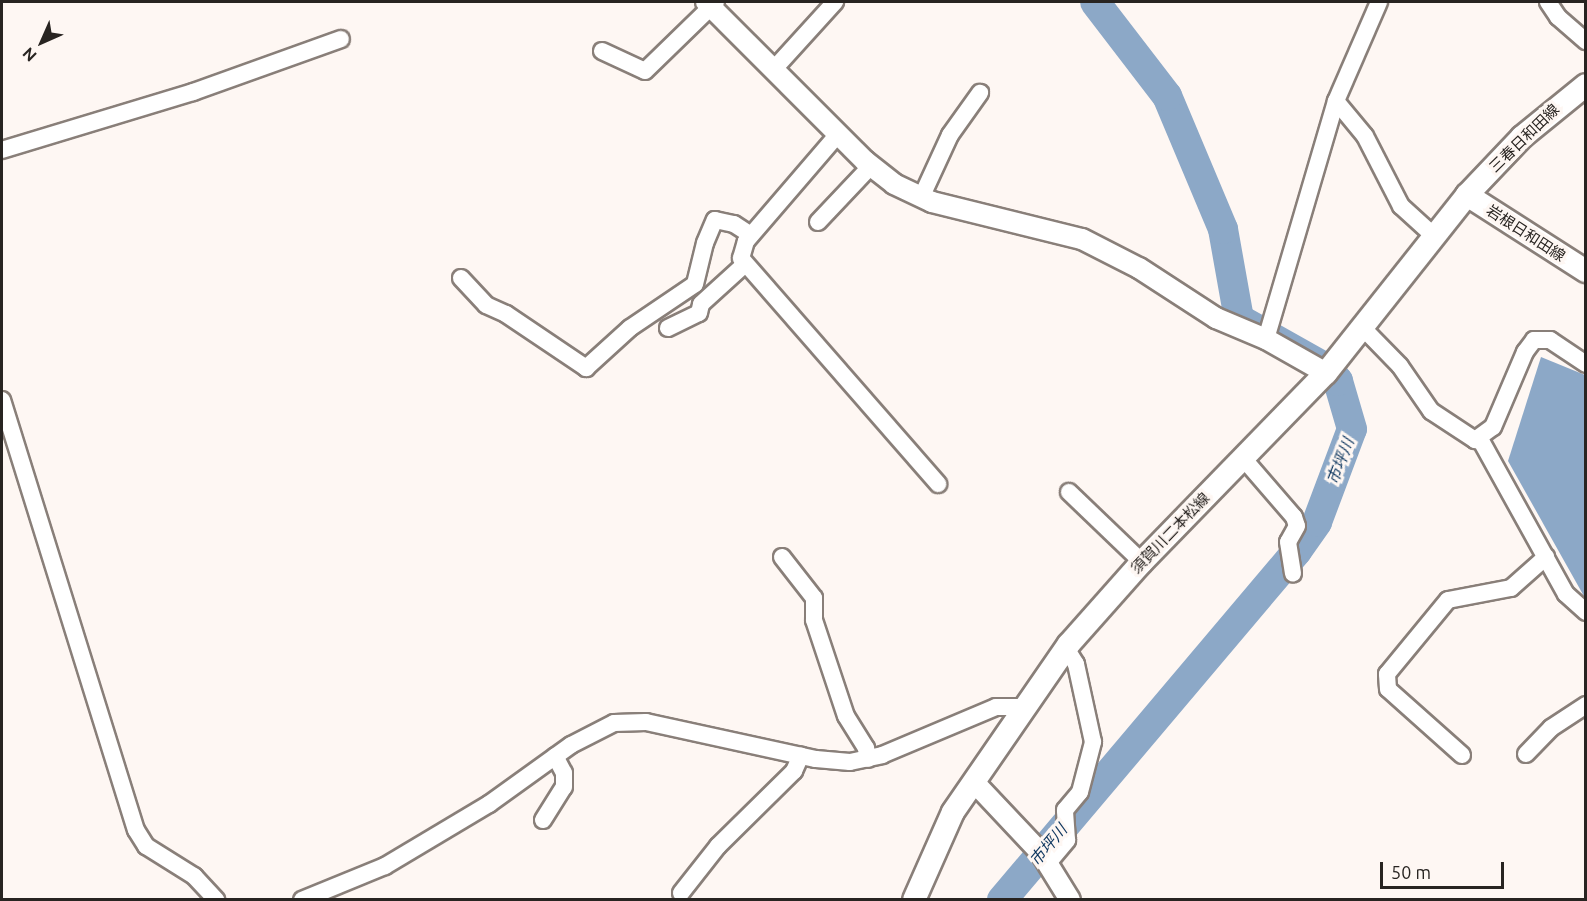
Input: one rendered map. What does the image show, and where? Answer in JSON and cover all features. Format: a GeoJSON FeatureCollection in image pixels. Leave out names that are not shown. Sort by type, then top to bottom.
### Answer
{"type":"FeatureCollection","features":[{"type":"Feature","properties":{"kind":"main road","name":"三春日和田線"},"geometry":{"type":"LineString","coordinates":[[1467,195],[1522,137],[1586,85]]}},
{"type":"Feature","properties":{"kind":"main road","name":"須賀川二本松線"},"geometry":{"type":"LineString","coordinates":[[914,900],[953,812],[1066,648],[1142,562],[1326,372],[1467,195]]}},
{"type":"Feature","properties":{"kind":"main road","name":"岩根日和田線"},"geometry":{"type":"LineString","coordinates":[[1467,195],[1586,271]]}},
{"type":"Feature","properties":{"kind":"street"},"geometry":{"type":"LineString","coordinates":[[774,69],[835,2]]}},
{"type":"Feature","properties":{"kind":"street"},"geometry":{"type":"LineString","coordinates":[[1266,339],[1336,101],[1379,2]]}},
{"type":"Feature","properties":{"kind":"street"},"geometry":{"type":"LineString","coordinates":[[1548,2],[1558,17],[1586,41]]}},
{"type":"Feature","properties":{"kind":"street"},"geometry":{"type":"LineString","coordinates":[[602,51],[645,71],[711,3],[871,166],[921,198],[1082,239],[1139,268],[1216,318],[1266,339],[1326,372]]}},
{"type":"Feature","properties":{"kind":"street"},"geometry":{"type":"LineString","coordinates":[[2,150],[193,92],[341,39]]}},
{"type":"Feature","properties":{"kind":"street"},"geometry":{"type":"LineString","coordinates":[[921,198],[950,135],[980,93]]}},
{"type":"Feature","properties":{"kind":"street"},"geometry":{"type":"LineString","coordinates":[[1336,101],[1365,136],[1401,206],[1434,236]]}},
{"type":"Feature","properties":{"kind":"street"},"geometry":{"type":"LineString","coordinates":[[839,134],[740,250],[744,265],[938,484]]}},
{"type":"Feature","properties":{"kind":"street"},"geometry":{"type":"LineString","coordinates":[[818,222],[871,166]]}},
{"type":"Feature","properties":{"kind":"street"},"geometry":{"type":"LineString","coordinates":[[461,278],[486,305],[506,314],[586,368],[630,328],[695,285],[705,243],[715,220],[734,224],[751,236]]}},
{"type":"Feature","properties":{"kind":"street"},"geometry":{"type":"LineString","coordinates":[[668,328],[699,313],[701,304],[744,265]]}},
{"type":"Feature","properties":{"kind":"street"},"geometry":{"type":"LineString","coordinates":[[1362,327],[1400,366],[1431,411],[1465,436],[1480,439],[1570,600],[1586,612]]}},
{"type":"Feature","properties":{"kind":"street"},"geometry":{"type":"LineString","coordinates":[[1480,439],[1493,427],[1525,351],[1534,340],[1550,340],[1586,364]]}},
{"type":"Feature","properties":{"kind":"street"},"geometry":{"type":"LineString","coordinates":[[2,400],[136,830],[146,846],[194,876],[216,900]]}},
{"type":"Feature","properties":{"kind":"street"},"geometry":{"type":"LineString","coordinates":[[1243,458],[1294,517],[1297,526],[1288,542],[1293,574]]}},
{"type":"Feature","properties":{"kind":"street"},"geometry":{"type":"LineString","coordinates":[[1069,492],[1142,562]]}},
{"type":"Feature","properties":{"kind":"street"},"geometry":{"type":"LineString","coordinates":[[782,557],[814,598],[814,620],[846,716],[866,748],[868,759]]}},
{"type":"Feature","properties":{"kind":"street"},"geometry":{"type":"LineString","coordinates":[[1462,755],[1388,689],[1387,674],[1448,600],[1511,588],[1546,558]]}},
{"type":"Feature","properties":{"kind":"street"},"geometry":{"type":"LineString","coordinates":[[1048,863],[1067,840],[1065,810],[1080,792],[1093,742],[1076,664],[1066,648]]}},
{"type":"Feature","properties":{"kind":"street"},"geometry":{"type":"LineString","coordinates":[[1526,754],[1551,728],[1586,705]]}},
{"type":"Feature","properties":{"kind":"street"},"geometry":{"type":"LineString","coordinates":[[302,900],[386,866],[489,804],[555,756],[596,730],[635,721],[837,761],[868,759],[983,711],[1024,707]]}},
{"type":"Feature","properties":{"kind":"street"},"geometry":{"type":"LineString","coordinates":[[681,893],[718,846],[794,771],[801,755]]}},
{"type":"Feature","properties":{"kind":"street"},"geometry":{"type":"LineString","coordinates":[[543,820],[564,787],[564,773],[555,756]]}},
{"type":"Feature","properties":{"kind":"street"},"geometry":{"type":"LineString","coordinates":[[974,782],[1048,863],[1070,900]]}},
{"type":"Feature","properties":{"kind":"water"},"geometry":{"type":"Polygon","coordinates":[[[1541,357],[1585,375],[1585,598],[1508,461],[1541,357]]]}},
{"type":"Feature","properties":{"kind":"waterway","name":"市坪川"},"geometry":{"type":"LineString","coordinates":[[1002,900],[1297,551],[1317,522],[1352,429],[1338,381],[1328,369],[1239,319],[1223,229],[1167,96],[1095,2]]}}]}
